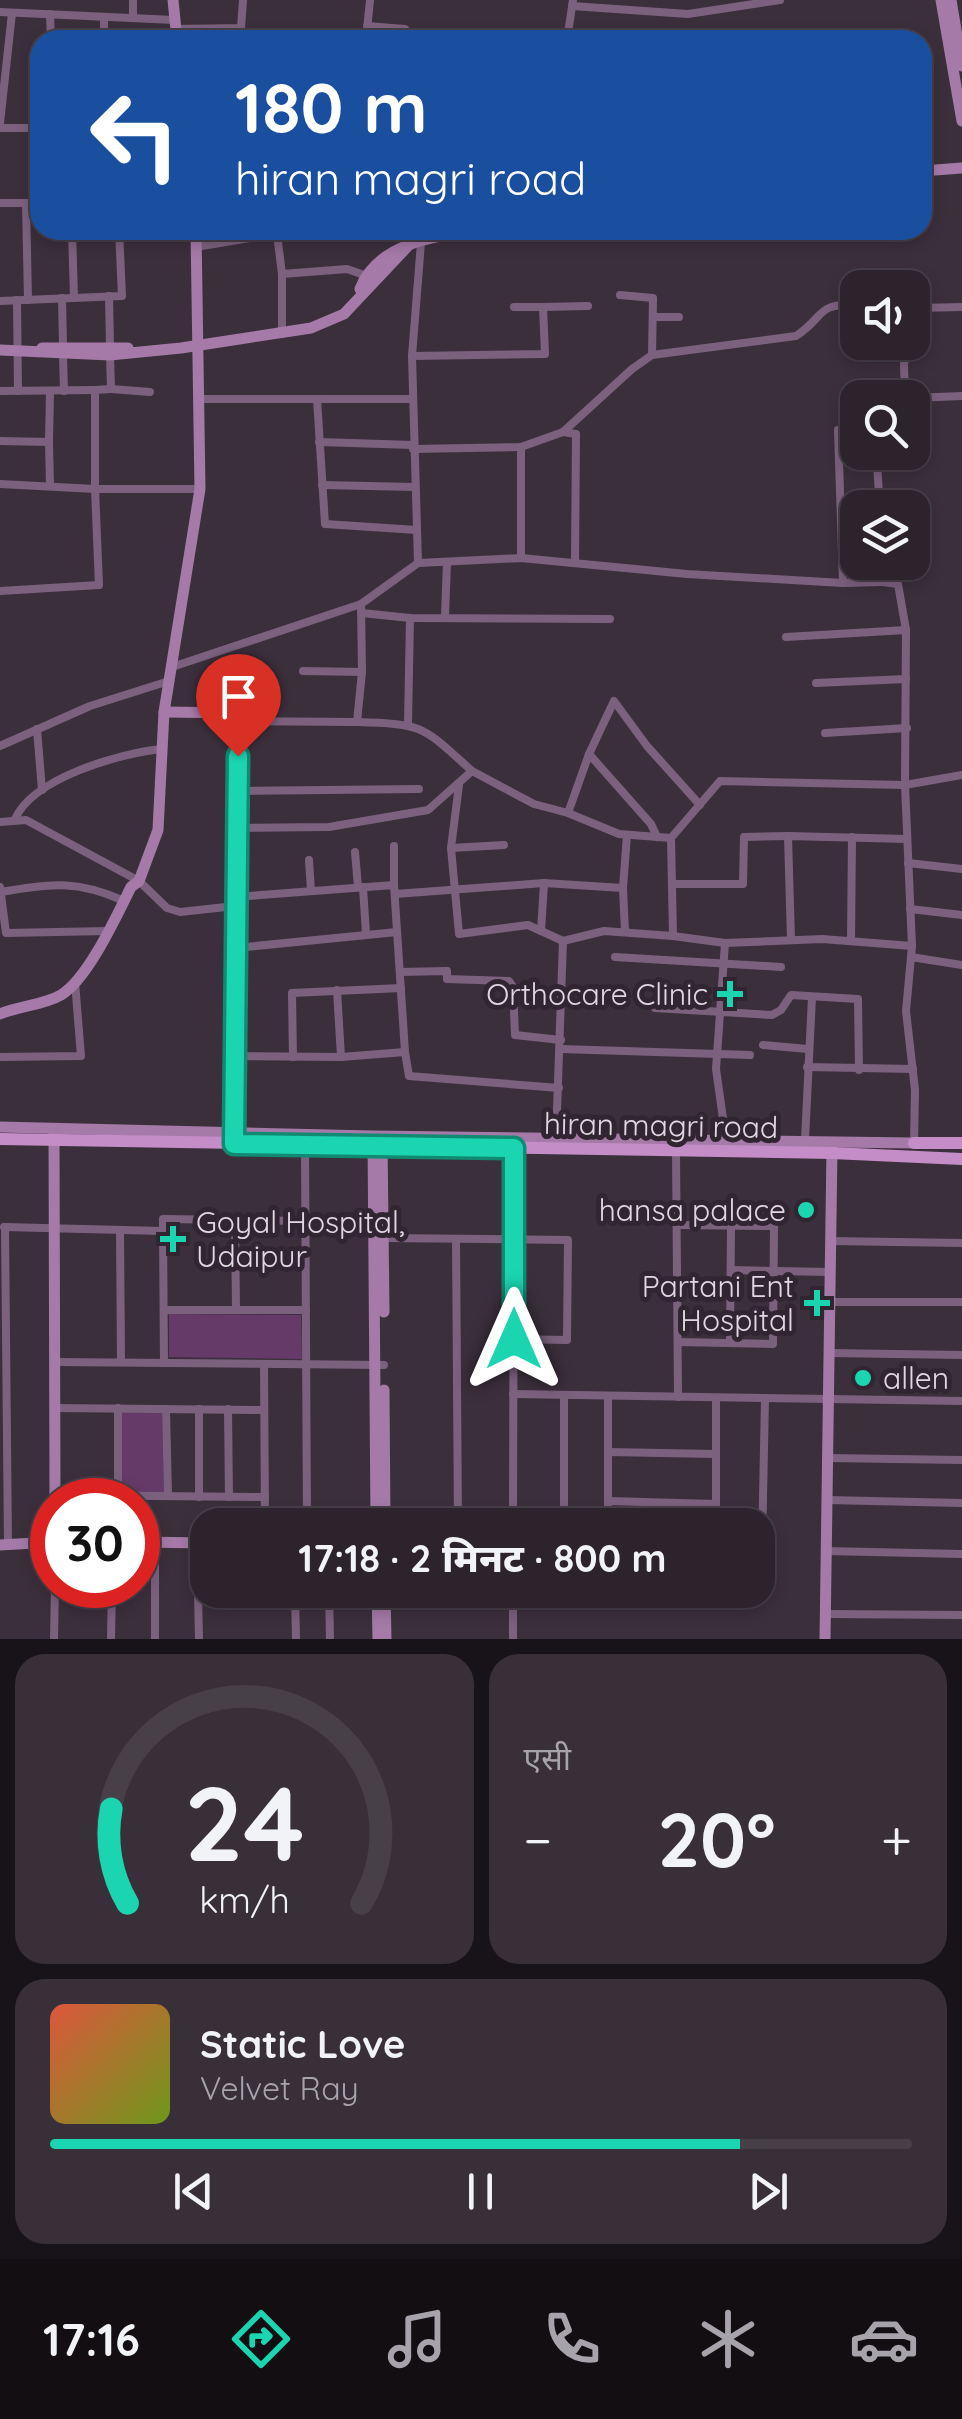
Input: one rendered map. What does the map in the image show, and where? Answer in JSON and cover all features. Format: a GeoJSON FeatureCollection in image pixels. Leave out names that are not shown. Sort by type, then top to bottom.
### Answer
{"type":"FeatureCollection","features":[{"type":"Feature","properties":{"kind":"main road","name":"hiran magri road"},"geometry":{"type":"LineString","coordinates":[[0,1138],[54,1134],[676,1150],[832,1147],[962,1158]]}},
{"type":"Feature","properties":{"kind":"main road"},"geometry":{"type":"LineString","coordinates":[[914,1143],[962,1144]]}},
{"type":"Feature","properties":{"kind":"street"},"geometry":{"type":"LineString","coordinates":[[133,0],[133,18]]}},
{"type":"Feature","properties":{"kind":"street"},"geometry":{"type":"LineString","coordinates":[[172,0],[176,30]]}},
{"type":"Feature","properties":{"kind":"street"},"geometry":{"type":"LineString","coordinates":[[0,12],[133,18],[176,30],[242,28],[243,0]]}},
{"type":"Feature","properties":{"kind":"street"},"geometry":{"type":"LineString","coordinates":[[367,30],[370,0]]}},
{"type":"Feature","properties":{"kind":"street"},"geometry":{"type":"LineString","coordinates":[[568,30],[572,3],[658,5],[688,14],[780,0]]}},
{"type":"Feature","properties":{"kind":"street"},"geometry":{"type":"LineString","coordinates":[[941,0],[962,121]]}},
{"type":"Feature","properties":{"kind":"street"},"geometry":{"type":"LineString","coordinates":[[951,0],[962,66]]}},
{"type":"Feature","properties":{"kind":"street"},"geometry":{"type":"LineString","coordinates":[[12,13],[0,126],[30,128]]}},
{"type":"Feature","properties":{"kind":"street"},"geometry":{"type":"LineString","coordinates":[[50,14],[51,30]]}},
{"type":"Feature","properties":{"kind":"street"},"geometry":{"type":"LineString","coordinates":[[104,17],[104,30]]}},
{"type":"Feature","properties":{"kind":"street"},"geometry":{"type":"LineString","coordinates":[[367,26],[405,30]]}},
{"type":"Feature","properties":{"kind":"street"},"geometry":{"type":"LineString","coordinates":[[932,170],[962,168]]}},
{"type":"Feature","properties":{"kind":"street"},"geometry":{"type":"LineString","coordinates":[[0,203],[30,203]]}},
{"type":"Feature","properties":{"kind":"street"},"geometry":{"type":"LineString","coordinates":[[26,203],[28,300]]}},
{"type":"Feature","properties":{"kind":"street"},"geometry":{"type":"LineString","coordinates":[[72,240],[74,298]]}},
{"type":"Feature","properties":{"kind":"street"},"geometry":{"type":"LineString","coordinates":[[0,301],[122,296],[120,240]]}},
{"type":"Feature","properties":{"kind":"street"},"geometry":{"type":"LineString","coordinates":[[0,1014],[61,994],[75,982],[131,887],[139,881],[158,830],[164,712],[200,489],[196,240]]}},
{"type":"Feature","properties":{"kind":"street"},"geometry":{"type":"LineString","coordinates":[[196,247],[240,240]]}},
{"type":"Feature","properties":{"kind":"street"},"geometry":{"type":"LineString","coordinates":[[278,240],[282,334]]}},
{"type":"Feature","properties":{"kind":"street"},"geometry":{"type":"LineString","coordinates":[[358,298],[366,276],[415,240]]}},
{"type":"Feature","properties":{"kind":"street"},"geometry":{"type":"LineString","coordinates":[[0,350],[161,350],[282,334],[330,322],[344,314],[416,240]]}},
{"type":"Feature","properties":{"kind":"street"},"geometry":{"type":"LineString","coordinates":[[417,240],[412,398],[418,563]]}},
{"type":"Feature","properties":{"kind":"street"},"geometry":{"type":"LineString","coordinates":[[282,274],[347,269],[366,276]]}},
{"type":"Feature","properties":{"kind":"street"},"geometry":{"type":"LineString","coordinates":[[620,295],[652,298],[652,355]]}},
{"type":"Feature","properties":{"kind":"street"},"geometry":{"type":"LineString","coordinates":[[108,296],[112,389]]}},
{"type":"Feature","properties":{"kind":"street"},"geometry":{"type":"LineString","coordinates":[[62,298],[64,390]]}},
{"type":"Feature","properties":{"kind":"street"},"geometry":{"type":"LineString","coordinates":[[17,300],[18,391]]}},
{"type":"Feature","properties":{"kind":"street"},"geometry":{"type":"LineString","coordinates":[[319,442],[521,447],[563,432],[652,355],[796,336],[809,328],[822,310],[840,304]]}},
{"type":"Feature","properties":{"kind":"street"},"geometry":{"type":"LineString","coordinates":[[514,307],[588,306]]}},
{"type":"Feature","properties":{"kind":"street"},"geometry":{"type":"LineString","coordinates":[[412,356],[545,354],[544,307]]}},
{"type":"Feature","properties":{"kind":"street"},"geometry":{"type":"LineString","coordinates":[[930,308],[962,307]]}},
{"type":"Feature","properties":{"kind":"street"},"geometry":{"type":"LineString","coordinates":[[652,316],[678,316]]}},
{"type":"Feature","properties":{"kind":"street"},"geometry":{"type":"LineString","coordinates":[[0,591],[99,584],[95,390]]}},
{"type":"Feature","properties":{"kind":"street"},"geometry":{"type":"LineString","coordinates":[[50,391],[50,486]]}},
{"type":"Feature","properties":{"kind":"street"},"geometry":{"type":"LineString","coordinates":[[0,392],[150,392]]}},
{"type":"Feature","properties":{"kind":"street"},"geometry":{"type":"LineString","coordinates":[[930,397],[962,396]]}},
{"type":"Feature","properties":{"kind":"street"},"geometry":{"type":"LineString","coordinates":[[199,399],[412,398]]}},
{"type":"Feature","properties":{"kind":"street"},"geometry":{"type":"LineString","coordinates":[[317,399],[324,518],[330,526],[417,530]]}},
{"type":"Feature","properties":{"kind":"street"},"geometry":{"type":"LineString","coordinates":[[840,430],[842,583]]}},
{"type":"Feature","properties":{"kind":"street"},"geometry":{"type":"LineString","coordinates":[[563,432],[576,434],[575,563]]}},
{"type":"Feature","properties":{"kind":"street"},"geometry":{"type":"LineString","coordinates":[[0,441],[49,442]]}},
{"type":"Feature","properties":{"kind":"street"},"geometry":{"type":"LineString","coordinates":[[521,447],[521,558]]}},
{"type":"Feature","properties":{"kind":"street"},"geometry":{"type":"LineString","coordinates":[[0,484],[200,489]]}},
{"type":"Feature","properties":{"kind":"street"},"geometry":{"type":"LineString","coordinates":[[322,485],[415,487]]}},
{"type":"Feature","properties":{"kind":"street"},"geometry":{"type":"LineString","coordinates":[[172,667],[362,608],[418,563],[521,558],[898,584],[906,630],[905,784],[912,946],[906,1011],[913,1069],[914,1143],[832,1147],[804,1140],[556,1138],[514,1143],[514,1508]]}},
{"type":"Feature","properties":{"kind":"street"},"geometry":{"type":"LineString","coordinates":[[445,616],[446,562]]}},
{"type":"Feature","properties":{"kind":"street"},"geometry":{"type":"LineString","coordinates":[[362,608],[410,618],[610,619]]}},
{"type":"Feature","properties":{"kind":"street"},"geometry":{"type":"LineString","coordinates":[[357,722],[362,608]]}},
{"type":"Feature","properties":{"kind":"street"},"geometry":{"type":"LineString","coordinates":[[408,723],[410,618]]}},
{"type":"Feature","properties":{"kind":"street"},"geometry":{"type":"LineString","coordinates":[[786,637],[906,630]]}},
{"type":"Feature","properties":{"kind":"street"},"geometry":{"type":"LineString","coordinates":[[303,670],[362,672]]}},
{"type":"Feature","properties":{"kind":"street"},"geometry":{"type":"LineString","coordinates":[[816,684],[906,679]]}},
{"type":"Feature","properties":{"kind":"street"},"geometry":{"type":"LineString","coordinates":[[0,746],[90,706],[169,681]]}},
{"type":"Feature","properties":{"kind":"street"},"geometry":{"type":"LineString","coordinates":[[568,813],[614,701],[647,746],[700,804]]}},
{"type":"Feature","properties":{"kind":"street"},"geometry":{"type":"LineString","coordinates":[[164,712],[239,712],[234,1138]]}},
{"type":"Feature","properties":{"kind":"street"},"geometry":{"type":"LineString","coordinates":[[238,721],[408,723],[428,731],[472,771],[534,804],[627,834],[671,838]]}},
{"type":"Feature","properties":{"kind":"street"},"geometry":{"type":"LineString","coordinates":[[824,733],[907,728]]}},
{"type":"Feature","properties":{"kind":"street"},"geometry":{"type":"LineString","coordinates":[[37,730],[42,790]]}},
{"type":"Feature","properties":{"kind":"street"},"geometry":{"type":"LineString","coordinates":[[15,819],[21,806],[42,790],[132,752],[162,748]]}},
{"type":"Feature","properties":{"kind":"street"},"geometry":{"type":"LineString","coordinates":[[589,754],[631,800],[657,837]]}},
{"type":"Feature","properties":{"kind":"street"},"geometry":{"type":"LineString","coordinates":[[237,828],[329,827],[428,810],[472,771]]}},
{"type":"Feature","properties":{"kind":"street"},"geometry":{"type":"LineString","coordinates":[[674,936],[671,838],[720,781],[905,784],[962,775]]}},
{"type":"Feature","properties":{"kind":"street"},"geometry":{"type":"LineString","coordinates":[[460,784],[451,848],[460,934],[528,925],[563,941],[604,931],[725,943],[791,940],[912,946]]}},
{"type":"Feature","properties":{"kind":"street"},"geometry":{"type":"LineString","coordinates":[[238,792],[418,789]]}},
{"type":"Feature","properties":{"kind":"street"},"geometry":{"type":"LineString","coordinates":[[0,822],[26,820],[139,881],[168,908],[180,912],[235,901],[361,887],[456,891],[544,883],[624,888]]}},
{"type":"Feature","properties":{"kind":"street"},"geometry":{"type":"LineString","coordinates":[[625,932],[627,834]]}},
{"type":"Feature","properties":{"kind":"street"},"geometry":{"type":"LineString","coordinates":[[788,836],[791,940]]}},
{"type":"Feature","properties":{"kind":"street"},"geometry":{"type":"LineString","coordinates":[[672,884],[743,884],[744,837],[907,839]]}},
{"type":"Feature","properties":{"kind":"street"},"geometry":{"type":"LineString","coordinates":[[851,941],[852,837]]}},
{"type":"Feature","properties":{"kind":"street"},"geometry":{"type":"LineString","coordinates":[[394,846],[409,1076],[560,1088]]}},
{"type":"Feature","properties":{"kind":"street"},"geometry":{"type":"LineString","coordinates":[[451,848],[504,846]]}},
{"type":"Feature","properties":{"kind":"street"},"geometry":{"type":"LineString","coordinates":[[355,852],[366,934]]}},
{"type":"Feature","properties":{"kind":"street"},"geometry":{"type":"LineString","coordinates":[[309,860],[311,891]]}},
{"type":"Feature","properties":{"kind":"street"},"geometry":{"type":"LineString","coordinates":[[908,863],[962,869]]}},
{"type":"Feature","properties":{"kind":"street"},"geometry":{"type":"LineString","coordinates":[[108,931],[3,933],[1,889],[50,883],[94,888],[124,901]]}},
{"type":"Feature","properties":{"kind":"street"},"geometry":{"type":"LineString","coordinates":[[541,931],[544,883]]}},
{"type":"Feature","properties":{"kind":"street"},"geometry":{"type":"LineString","coordinates":[[910,908],[962,915]]}},
{"type":"Feature","properties":{"kind":"street"},"geometry":{"type":"LineString","coordinates":[[235,948],[397,932]]}},
{"type":"Feature","properties":{"kind":"street"},"geometry":{"type":"LineString","coordinates":[[556,1138],[563,941]]}},
{"type":"Feature","properties":{"kind":"street"},"geometry":{"type":"LineString","coordinates":[[725,943],[716,1054],[726,1140]]}},
{"type":"Feature","properties":{"kind":"street"},"geometry":{"type":"LineString","coordinates":[[616,956],[781,967]]}},
{"type":"Feature","properties":{"kind":"street"},"geometry":{"type":"LineString","coordinates":[[911,957],[962,965]]}},
{"type":"Feature","properties":{"kind":"street"},"geometry":{"type":"LineString","coordinates":[[400,972],[447,971],[447,979],[508,982],[513,987],[515,1035],[561,1045],[750,1055]]}},
{"type":"Feature","properties":{"kind":"street"},"geometry":{"type":"LineString","coordinates":[[0,1058],[81,1056],[75,982]]}},
{"type":"Feature","properties":{"kind":"street"},"geometry":{"type":"LineString","coordinates":[[294,1057],[292,993],[401,988]]}},
{"type":"Feature","properties":{"kind":"street"},"geometry":{"type":"LineString","coordinates":[[337,990],[341,1057]]}},
{"type":"Feature","properties":{"kind":"street"},"geometry":{"type":"LineString","coordinates":[[654,1008],[772,1015],[781,1010],[791,995],[858,999],[859,1070]]}},
{"type":"Feature","properties":{"kind":"street"},"geometry":{"type":"LineString","coordinates":[[804,1140],[812,997]]}},
{"type":"Feature","properties":{"kind":"street"},"geometry":{"type":"LineString","coordinates":[[763,1045],[808,1049]]}},
{"type":"Feature","properties":{"kind":"street"},"geometry":{"type":"LineString","coordinates":[[234,1056],[341,1057],[405,1052]]}},
{"type":"Feature","properties":{"kind":"street"},"geometry":{"type":"LineString","coordinates":[[807,1066],[913,1069]]}},
{"type":"Feature","properties":{"kind":"street"},"geometry":{"type":"LineString","coordinates":[[0,1126],[54,1134],[55,1478]]}},
{"type":"Feature","properties":{"kind":"street"},"geometry":{"type":"LineString","coordinates":[[305,1140],[308,1508]]}},
{"type":"Feature","properties":{"kind":"street"},"geometry":{"type":"LineString","coordinates":[[376,1508],[383,1238],[378,1141]]}},
{"type":"Feature","properties":{"kind":"street"},"geometry":{"type":"LineString","coordinates":[[378,1141],[384,1508]]}},
{"type":"Feature","properties":{"kind":"street"},"geometry":{"type":"LineString","coordinates":[[825,1639],[832,1147]]}},
{"type":"Feature","properties":{"kind":"street"},"geometry":{"type":"LineString","coordinates":[[676,1150],[678,1397]]}},
{"type":"Feature","properties":{"kind":"street"},"geometry":{"type":"LineString","coordinates":[[164,1363],[164,1218],[306,1222]]}},
{"type":"Feature","properties":{"kind":"street"},"geometry":{"type":"LineString","coordinates":[[235,1220],[236,1310]]}},
{"type":"Feature","properties":{"kind":"street"},"geometry":{"type":"LineString","coordinates":[[677,1225],[774,1226],[773,1344],[678,1342]]}},
{"type":"Feature","properties":{"kind":"street"},"geometry":{"type":"LineString","coordinates":[[730,1343],[731,1226]]}},
{"type":"Feature","properties":{"kind":"street"},"geometry":{"type":"LineString","coordinates":[[30,1543],[4,1545],[2,1227],[163,1231]]}},
{"type":"Feature","properties":{"kind":"street"},"geometry":{"type":"LineString","coordinates":[[120,1230],[121,1362]]}},
{"type":"Feature","properties":{"kind":"street"},"geometry":{"type":"LineString","coordinates":[[383,1238],[568,1240],[567,1340],[514,1339]]}},
{"type":"Feature","properties":{"kind":"street"},"geometry":{"type":"LineString","coordinates":[[456,1239],[458,1508]]}},
{"type":"Feature","properties":{"kind":"street"},"geometry":{"type":"LineString","coordinates":[[830,1241],[962,1243]]}},
{"type":"Feature","properties":{"kind":"street"},"geometry":{"type":"LineString","coordinates":[[731,1270],[830,1272]]}},
{"type":"Feature","properties":{"kind":"street"},"geometry":{"type":"LineString","coordinates":[[830,1302],[962,1302]]}},
{"type":"Feature","properties":{"kind":"street"},"geometry":{"type":"LineString","coordinates":[[164,1310],[306,1310]]}},
{"type":"Feature","properties":{"kind":"street"},"geometry":{"type":"LineString","coordinates":[[829,1353],[962,1355]]}},
{"type":"Feature","properties":{"kind":"street"},"geometry":{"type":"LineString","coordinates":[[54,1362],[380,1365]]}},
{"type":"Feature","properties":{"kind":"street"},"geometry":{"type":"LineString","coordinates":[[264,1364],[265,1508]]}},
{"type":"Feature","properties":{"kind":"street"},"geometry":{"type":"LineString","coordinates":[[514,1394],[962,1401]]}},
{"type":"Feature","properties":{"kind":"street"},"geometry":{"type":"LineString","coordinates":[[564,1395],[564,1508]]}},
{"type":"Feature","properties":{"kind":"street"},"geometry":{"type":"LineString","coordinates":[[608,1396],[608,1508]]}},
{"type":"Feature","properties":{"kind":"street"},"geometry":{"type":"LineString","coordinates":[[716,1398],[716,1508]]}},
{"type":"Feature","properties":{"kind":"street"},"geometry":{"type":"LineString","coordinates":[[763,1508],[765,1399]]}},
{"type":"Feature","properties":{"kind":"street"},"geometry":{"type":"LineString","coordinates":[[54,1408],[264,1410]]}},
{"type":"Feature","properties":{"kind":"street"},"geometry":{"type":"LineString","coordinates":[[118,1408],[118,1478]]}},
{"type":"Feature","properties":{"kind":"street"},"geometry":{"type":"LineString","coordinates":[[166,1409],[168,1496]]}},
{"type":"Feature","properties":{"kind":"street"},"geometry":{"type":"LineString","coordinates":[[199,1409],[200,1496]]}},
{"type":"Feature","properties":{"kind":"street"},"geometry":{"type":"LineString","coordinates":[[228,1410],[228,1497]]}},
{"type":"Feature","properties":{"kind":"street"},"geometry":{"type":"LineString","coordinates":[[608,1452],[716,1454]]}},
{"type":"Feature","properties":{"kind":"street"},"geometry":{"type":"LineString","coordinates":[[828,1458],[962,1460]]}},
{"type":"Feature","properties":{"kind":"street"},"geometry":{"type":"LineString","coordinates":[[160,1496],[265,1497]]}},
{"type":"Feature","properties":{"kind":"street"},"geometry":{"type":"LineString","coordinates":[[827,1500],[962,1502]]}},
{"type":"Feature","properties":{"kind":"street"},"geometry":{"type":"LineString","coordinates":[[608,1501],[716,1504]]}},
{"type":"Feature","properties":{"kind":"street"},"geometry":{"type":"LineString","coordinates":[[160,1542],[190,1543]]}},
{"type":"Feature","properties":{"kind":"street"},"geometry":{"type":"LineString","coordinates":[[826,1552],[962,1554]]}},
{"type":"Feature","properties":{"kind":"street"},"geometry":{"type":"LineString","coordinates":[[54,1639],[55,1608]]}},
{"type":"Feature","properties":{"kind":"street"},"geometry":{"type":"LineString","coordinates":[[111,1639],[112,1608]]}},
{"type":"Feature","properties":{"kind":"street"},"geometry":{"type":"LineString","coordinates":[[155,1608],[155,1639]]}},
{"type":"Feature","properties":{"kind":"street"},"geometry":{"type":"LineString","coordinates":[[198,1639],[201,1608]]}},
{"type":"Feature","properties":{"kind":"street"},"geometry":{"type":"LineString","coordinates":[[295,1608],[296,1639]]}},
{"type":"Feature","properties":{"kind":"street"},"geometry":{"type":"LineString","coordinates":[[329,1608],[330,1639]]}},
{"type":"Feature","properties":{"kind":"street"},"geometry":{"type":"LineString","coordinates":[[377,1608],[378,1639]]}},
{"type":"Feature","properties":{"kind":"street"},"geometry":{"type":"LineString","coordinates":[[386,1608],[386,1639]]}},
{"type":"Feature","properties":{"kind":"street"},"geometry":{"type":"LineString","coordinates":[[514,1608],[514,1639]]}},
{"type":"Feature","properties":{"kind":"street"},"geometry":{"type":"LineString","coordinates":[[826,1614],[962,1615]]}},
{"type":"Feature","properties":{"kind":"shaded area"},"geometry":{"type":"Polygon","coordinates":[[[169,1314],[301,1315],[302,1359],[169,1357],[169,1314]]]}},
{"type":"Feature","properties":{"kind":"shaded area"},"geometry":{"type":"Polygon","coordinates":[[[121,1412],[162,1413],[164,1493],[160,1493],[160,1478],[121,1478],[121,1412]]]}},
{"type":"Feature","properties":{"kind":"place","name":"Orthocare Clinic"},"geometry":{"type":"Point","coordinates":[730,994]}},
{"type":"Feature","properties":{"kind":"place","name":"hansa palace"},"geometry":{"type":"Point","coordinates":[806,1210]}},
{"type":"Feature","properties":{"kind":"place","name":"Goyal Hospital, Udaipur"},"geometry":{"type":"Point","coordinates":[173,1239]}},
{"type":"Feature","properties":{"kind":"place","name":"Partani Ent Hospital"},"geometry":{"type":"Point","coordinates":[817,1303]}},
{"type":"Feature","properties":{"kind":"place","name":"allen"},"geometry":{"type":"Point","coordinates":[863,1378]}},
{"type":"Feature","properties":{"kind":"route"},"geometry":{"type":"LineString","coordinates":[[238,756],[234,1144],[514,1148],[514,1339]]}}]}
